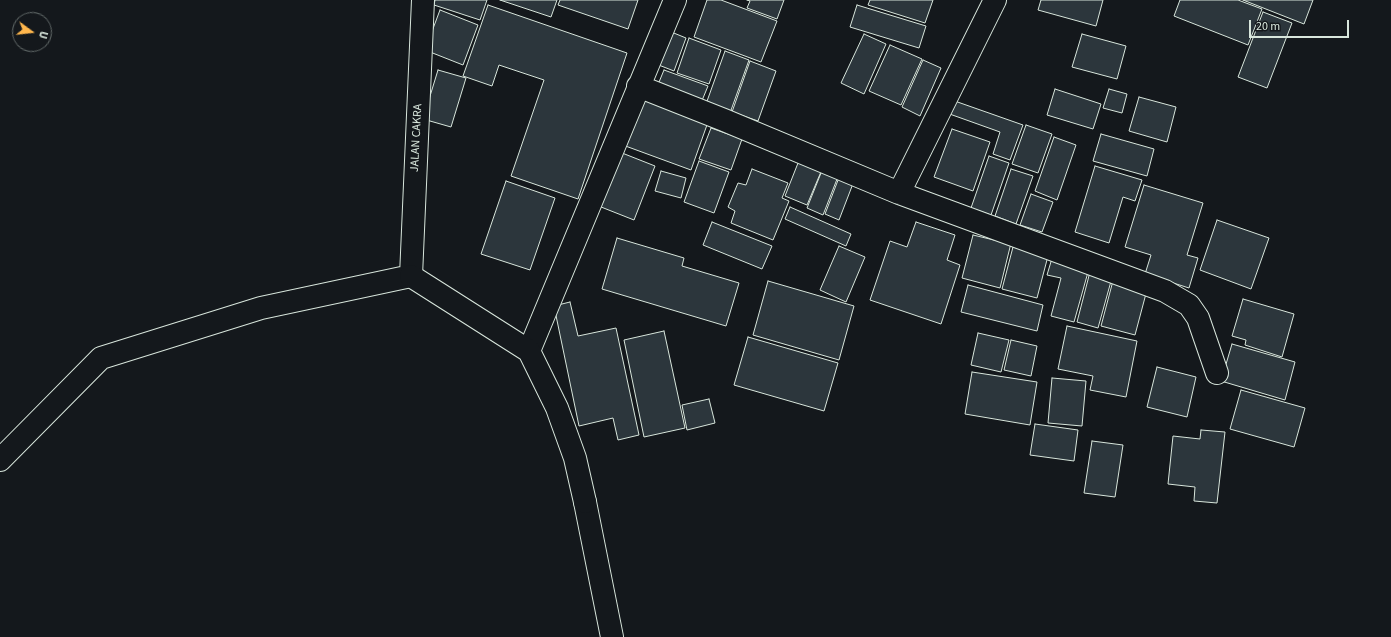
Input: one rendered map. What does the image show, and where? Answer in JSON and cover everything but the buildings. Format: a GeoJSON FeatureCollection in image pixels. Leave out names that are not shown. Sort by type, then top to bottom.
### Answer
{"type":"FeatureCollection","features":[{"type":"Feature","properties":{"kind":"street","name":"JALAN CAKRA"},"geometry":{"type":"LineString","coordinates":[[411,276],[423,0]]}},
{"type":"Feature","properties":{"kind":"street"},"geometry":{"type":"LineString","coordinates":[[529,351],[675,0]]}},
{"type":"Feature","properties":{"kind":"street"},"geometry":{"type":"LineString","coordinates":[[899,193],[995,0]]}},
{"type":"Feature","properties":{"kind":"street"},"geometry":{"type":"LineString","coordinates":[[638,86],[899,193],[1165,291],[1189,305],[1198,318],[1218,373]]}},
{"type":"Feature","properties":{"kind":"street"},"geometry":{"type":"LineString","coordinates":[[0,460],[100,358],[261,308],[411,276],[529,351],[557,408],[575,458],[612,637]]}}]}
